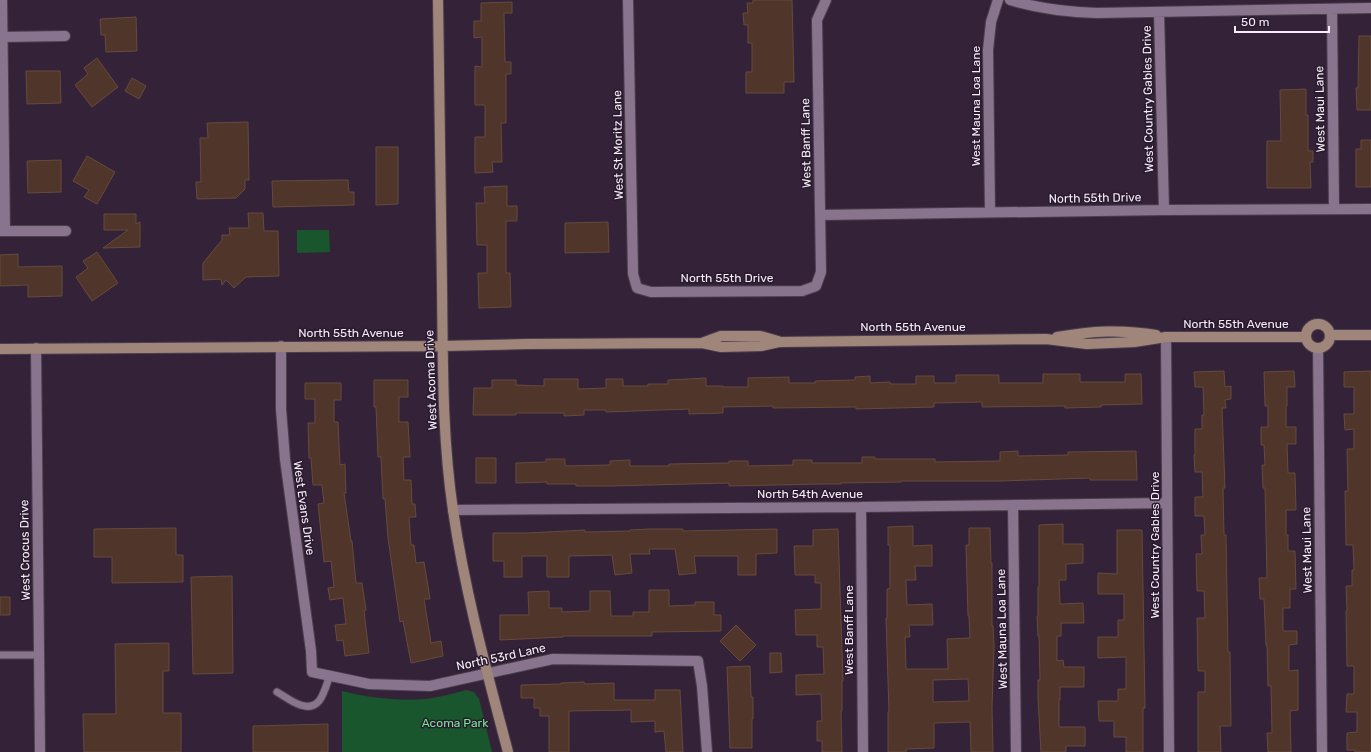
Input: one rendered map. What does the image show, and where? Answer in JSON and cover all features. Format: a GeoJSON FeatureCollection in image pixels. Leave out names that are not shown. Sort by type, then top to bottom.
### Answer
{"type":"FeatureCollection","features":[{"type":"Feature","properties":{"kind":"street"},"geometry":{"type":"LineString","coordinates":[[2,0],[3,231],[66,231]]}},
{"type":"Feature","properties":{"kind":"street","name":"West Acoma Drive"},"geometry":{"type":"LineString","coordinates":[[438,0],[443,346],[446,434],[453,510],[472,615],[508,752]]}},
{"type":"Feature","properties":{"kind":"street","name":"West St Moritz Lane"},"geometry":{"type":"LineString","coordinates":[[628,0],[633,274],[637,288]]}},
{"type":"Feature","properties":{"kind":"street","name":"West Banff Lane"},"geometry":{"type":"LineString","coordinates":[[816,286],[821,272],[817,20],[826,0]]}},
{"type":"Feature","properties":{"kind":"street","name":"West Mauna Loa Lane"},"geometry":{"type":"LineString","coordinates":[[990,212],[988,50],[991,22],[998,0]]}},
{"type":"Feature","properties":{"kind":"street"},"geometry":{"type":"LineString","coordinates":[[1010,0],[1030,6],[1064,12],[1097,13],[1371,8]]}},
{"type":"Feature","properties":{"kind":"street","name":"West Maui Lane"},"geometry":{"type":"LineString","coordinates":[[1332,9],[1334,209]]}},
{"type":"Feature","properties":{"kind":"street","name":"West Country Gables Drive"},"geometry":{"type":"LineString","coordinates":[[1159,12],[1164,210]]}},
{"type":"Feature","properties":{"kind":"street"},"geometry":{"type":"LineString","coordinates":[[2,36],[65,36]]}},
{"type":"Feature","properties":{"kind":"street","name":"North 55th Drive"},"geometry":{"type":"LineString","coordinates":[[820,215],[1164,210],[1371,209]]}},
{"type":"Feature","properties":{"kind":"street","name":"North 55th Drive"},"geometry":{"type":"LineString","coordinates":[[637,288],[651,292],[802,291],[816,286]]}},
{"type":"Feature","properties":{"kind":"street","name":"North 55th Avenue"},"geometry":{"type":"LineString","coordinates":[[0,349],[443,346],[702,342],[721,347],[761,346],[779,342],[1046,339],[1085,332],[1132,331],[1166,337],[1306,337],[1309,328],[1316,324],[1326,326],[1331,335]]}},
{"type":"Feature","properties":{"kind":"street"},"geometry":{"type":"LineString","coordinates":[[1306,337],[1310,345],[1318,348],[1327,345],[1330,341],[1331,335],[1371,335]]}},
{"type":"Feature","properties":{"kind":"street","name":"West Country Gables Drive"},"geometry":{"type":"LineString","coordinates":[[1166,337],[1169,752]]}},
{"type":"Feature","properties":{"kind":"street","name":"West Evans Drive"},"geometry":{"type":"LineString","coordinates":[[281,346],[281,409],[284,459],[310,644],[312,672]]}},
{"type":"Feature","properties":{"kind":"street","name":"West Crocus Drive"},"geometry":{"type":"LineString","coordinates":[[36,348],[40,752]]}},
{"type":"Feature","properties":{"kind":"street","name":"West Maui Lane"},"geometry":{"type":"LineString","coordinates":[[1318,348],[1322,752]]}},
{"type":"Feature","properties":{"kind":"street","name":"North 54th Avenue"},"geometry":{"type":"LineString","coordinates":[[453,510],[1167,503]]}},
{"type":"Feature","properties":{"kind":"street","name":"West Mauna Loa Lane"},"geometry":{"type":"LineString","coordinates":[[1013,505],[1016,752]]}},
{"type":"Feature","properties":{"kind":"street","name":"West Banff Lane"},"geometry":{"type":"LineString","coordinates":[[862,507],[863,752]]}},
{"type":"Feature","properties":{"kind":"street","name":"North 53rd Lane"},"geometry":{"type":"LineString","coordinates":[[312,672],[369,684],[430,686],[553,659],[698,661],[702,686],[707,752]]}},
{"type":"Feature","properties":{"kind":"lane"},"geometry":{"type":"LineString","coordinates":[[0,655],[39,655]]}},
{"type":"Feature","properties":{"kind":"lane"},"geometry":{"type":"LineString","coordinates":[[277,692],[300,706],[312,706],[319,701],[330,675]]}},
{"type":"Feature","properties":{"kind":"green space"},"geometry":{"type":"Polygon","coordinates":[[[297,230],[329,230],[330,252],[297,253],[297,230]]]}},
{"type":"Feature","properties":{"kind":"green space","name":"Acoma Park"},"geometry":{"type":"Polygon","coordinates":[[[466,690],[474,692],[479,699],[492,752],[342,752],[342,691],[384,698],[416,700],[466,690]]]}},
{"type":"Feature","properties":{"kind":"building"},"geometry":{"type":"Polygon","coordinates":[[[753,0],[792,0],[794,82],[784,82],[784,93],[746,93],[746,72],[752,72],[752,43],[748,43],[748,25],[744,25],[743,13],[748,13],[747,3],[753,3],[753,0]]]}},
{"type":"Feature","properties":{"kind":"building"},"geometry":{"type":"Polygon","coordinates":[[[512,2],[512,13],[504,13],[505,62],[511,62],[511,74],[506,74],[506,123],[501,123],[502,162],[492,162],[493,172],[475,173],[475,137],[485,137],[485,105],[475,105],[475,66],[482,67],[482,37],[474,38],[474,21],[481,21],[481,3],[512,2]]]}},
{"type":"Feature","properties":{"kind":"building"},"geometry":{"type":"Polygon","coordinates":[[[136,17],[137,51],[106,52],[105,35],[101,35],[100,19],[136,17]]]}},
{"type":"Feature","properties":{"kind":"building"},"geometry":{"type":"Polygon","coordinates":[[[1359,36],[1371,36],[1371,110],[1357,110],[1356,88],[1358,88],[1359,36]]]}},
{"type":"Feature","properties":{"kind":"building"},"geometry":{"type":"Polygon","coordinates":[[[97,58],[118,87],[92,107],[75,85],[88,74],[84,68],[97,58]]]}},
{"type":"Feature","properties":{"kind":"building"},"geometry":{"type":"Polygon","coordinates":[[[26,71],[60,71],[61,103],[27,104],[26,71]]]}},
{"type":"Feature","properties":{"kind":"building"},"geometry":{"type":"Polygon","coordinates":[[[132,78],[146,86],[139,99],[125,91],[132,78]]]}},
{"type":"Feature","properties":{"kind":"building"},"geometry":{"type":"Polygon","coordinates":[[[1306,89],[1308,151],[1313,151],[1313,162],[1310,162],[1311,188],[1267,188],[1267,141],[1281,141],[1280,90],[1306,89]]]}},
{"type":"Feature","properties":{"kind":"building"},"geometry":{"type":"Polygon","coordinates":[[[248,122],[249,180],[245,180],[245,189],[236,198],[197,199],[196,182],[201,182],[200,138],[208,138],[207,123],[248,122]]]}},
{"type":"Feature","properties":{"kind":"building"},"geometry":{"type":"Polygon","coordinates":[[[1361,140],[1371,140],[1371,187],[1356,187],[1356,149],[1361,149],[1361,140]]]}},
{"type":"Feature","properties":{"kind":"building"},"geometry":{"type":"Polygon","coordinates":[[[376,147],[398,147],[398,204],[376,205],[376,147]]]}},
{"type":"Feature","properties":{"kind":"building"},"geometry":{"type":"Polygon","coordinates":[[[87,156],[115,172],[97,204],[84,197],[89,190],[73,181],[87,156]]]}},
{"type":"Feature","properties":{"kind":"building"},"geometry":{"type":"Polygon","coordinates":[[[61,160],[61,192],[28,193],[27,161],[61,160]]]}},
{"type":"Feature","properties":{"kind":"building"},"geometry":{"type":"Polygon","coordinates":[[[348,180],[349,192],[354,192],[354,205],[273,207],[272,181],[348,180]]]}},
{"type":"Feature","properties":{"kind":"building"},"geometry":{"type":"Polygon","coordinates":[[[507,186],[507,206],[517,206],[517,221],[506,221],[506,273],[510,273],[511,307],[479,308],[478,273],[487,273],[487,245],[477,245],[476,203],[485,203],[484,187],[507,186]]]}},
{"type":"Feature","properties":{"kind":"building"},"geometry":{"type":"Polygon","coordinates":[[[248,213],[263,213],[264,231],[278,231],[279,276],[246,277],[234,288],[226,280],[222,285],[221,279],[203,280],[203,263],[222,240],[222,235],[230,235],[229,228],[249,228],[248,213]]]}},
{"type":"Feature","properties":{"kind":"building"},"geometry":{"type":"Polygon","coordinates":[[[104,214],[136,214],[136,224],[140,222],[140,247],[103,248],[128,230],[104,230],[104,214]]]}},
{"type":"Feature","properties":{"kind":"building"},"geometry":{"type":"Polygon","coordinates":[[[608,222],[609,252],[565,253],[565,223],[608,222]]]}},
{"type":"Feature","properties":{"kind":"building"},"geometry":{"type":"Polygon","coordinates":[[[97,252],[118,283],[92,301],[76,277],[88,268],[83,261],[97,252]]]}},
{"type":"Feature","properties":{"kind":"building"},"geometry":{"type":"Polygon","coordinates":[[[18,254],[18,267],[62,266],[62,296],[28,297],[28,285],[0,286],[0,255],[18,254]]]}},
{"type":"Feature","properties":{"kind":"building"},"geometry":{"type":"Polygon","coordinates":[[[1224,371],[1225,387],[1231,386],[1231,399],[1225,400],[1226,408],[1222,408],[1225,488],[1223,488],[1224,535],[1226,535],[1231,726],[1220,726],[1221,752],[1198,752],[1198,692],[1205,692],[1205,671],[1198,671],[1197,618],[1205,618],[1204,591],[1197,591],[1196,554],[1202,554],[1201,535],[1205,535],[1204,516],[1195,516],[1195,497],[1203,497],[1202,472],[1195,472],[1194,455],[1195,429],[1202,429],[1202,415],[1204,415],[1203,387],[1195,387],[1194,372],[1224,371]]]}},
{"type":"Feature","properties":{"kind":"building"},"geometry":{"type":"Polygon","coordinates":[[[1294,371],[1295,387],[1287,387],[1286,427],[1296,427],[1296,444],[1287,444],[1288,473],[1295,473],[1296,510],[1286,510],[1286,535],[1288,535],[1288,551],[1295,551],[1296,589],[1290,589],[1290,608],[1283,608],[1283,631],[1297,631],[1297,644],[1289,645],[1289,671],[1298,670],[1298,710],[1290,711],[1291,752],[1268,752],[1267,733],[1272,733],[1271,686],[1268,686],[1264,599],[1260,599],[1259,578],[1267,578],[1265,488],[1263,488],[1262,465],[1265,465],[1264,445],[1261,445],[1261,427],[1268,427],[1268,406],[1265,406],[1264,372],[1294,371]]]}},
{"type":"Feature","properties":{"kind":"building"},"geometry":{"type":"Polygon","coordinates":[[[1371,371],[1371,752],[1355,752],[1355,750],[1347,750],[1347,733],[1357,732],[1357,712],[1346,712],[1347,694],[1354,694],[1354,666],[1347,666],[1346,586],[1352,586],[1352,570],[1354,570],[1353,545],[1346,545],[1345,491],[1348,491],[1347,449],[1354,449],[1354,429],[1345,430],[1344,414],[1354,414],[1354,387],[1344,387],[1344,372],[1371,371]]]}},
{"type":"Feature","properties":{"kind":"building"},"geometry":{"type":"Polygon","coordinates":[[[1043,374],[1080,374],[1080,382],[1125,382],[1125,374],[1141,374],[1142,404],[1065,408],[1065,406],[982,407],[982,402],[934,403],[934,407],[856,409],[856,407],[723,407],[723,413],[689,414],[689,409],[606,412],[606,410],[584,410],[584,415],[564,416],[564,413],[473,415],[474,388],[492,388],[492,380],[516,380],[516,385],[544,386],[544,379],[578,379],[578,389],[606,388],[606,379],[623,379],[623,386],[648,386],[648,384],[668,384],[668,380],[706,378],[706,386],[748,387],[748,378],[789,377],[789,383],[855,380],[855,377],[870,376],[870,383],[890,382],[890,384],[916,384],[916,376],[934,376],[934,383],[956,383],[956,375],[999,375],[999,383],[1043,383],[1043,374]]]}},
{"type":"Feature","properties":{"kind":"building"},"geometry":{"type":"Polygon","coordinates":[[[374,380],[408,380],[408,397],[399,397],[399,422],[408,422],[410,457],[403,457],[404,480],[411,480],[412,504],[415,504],[416,517],[409,517],[411,545],[414,545],[416,563],[424,562],[430,599],[424,599],[431,643],[441,641],[443,656],[411,663],[403,621],[400,622],[388,538],[385,499],[383,499],[381,457],[378,457],[376,407],[374,407],[374,380]]]}},
{"type":"Feature","properties":{"kind":"building"},"geometry":{"type":"Polygon","coordinates":[[[305,383],[341,383],[341,400],[334,400],[334,422],[338,422],[340,465],[345,464],[346,493],[344,493],[352,541],[356,583],[362,583],[366,610],[364,611],[369,653],[345,656],[343,640],[337,641],[335,625],[346,624],[343,598],[330,600],[328,588],[334,587],[331,561],[324,562],[318,504],[324,503],[322,485],[313,485],[311,458],[309,458],[308,423],[315,423],[315,399],[305,399],[305,383]]]}},
{"type":"Feature","properties":{"kind":"building"},"geometry":{"type":"Polygon","coordinates":[[[1018,451],[1018,456],[1068,455],[1068,452],[1136,451],[1137,480],[1090,480],[1090,478],[729,486],[729,483],[576,486],[576,484],[547,484],[547,482],[516,483],[516,463],[546,462],[546,459],[565,459],[565,466],[610,465],[610,461],[630,460],[630,466],[669,466],[669,464],[729,463],[729,461],[748,461],[748,466],[793,465],[793,460],[812,460],[812,463],[862,463],[862,457],[875,457],[875,459],[935,459],[935,462],[1000,461],[1000,452],[1018,451]]]}},
{"type":"Feature","properties":{"kind":"building"},"geometry":{"type":"Polygon","coordinates":[[[476,458],[496,458],[496,483],[476,483],[476,458]]]}},
{"type":"Feature","properties":{"kind":"building"},"geometry":{"type":"Polygon","coordinates":[[[1063,524],[1063,544],[1083,544],[1083,563],[1066,564],[1066,580],[1059,580],[1060,604],[1083,603],[1084,623],[1061,623],[1061,636],[1057,636],[1057,661],[1063,660],[1064,667],[1084,667],[1084,687],[1060,687],[1059,727],[1085,727],[1085,746],[1066,746],[1066,752],[1041,752],[1038,698],[1038,680],[1040,680],[1039,636],[1037,616],[1039,587],[1039,525],[1063,524]]]}},
{"type":"Feature","properties":{"kind":"building"},"geometry":{"type":"Polygon","coordinates":[[[913,526],[913,546],[932,545],[932,566],[915,566],[916,580],[906,580],[907,605],[932,604],[933,625],[909,625],[910,637],[905,637],[906,669],[948,669],[947,639],[970,638],[966,545],[969,545],[969,528],[990,528],[992,563],[992,626],[994,645],[992,708],[993,752],[971,752],[970,722],[934,723],[934,748],[906,749],[906,752],[888,752],[889,712],[886,618],[887,589],[890,588],[890,545],[888,545],[888,527],[913,526]],[[968,679],[933,680],[933,702],[969,701],[968,679]]]}},
{"type":"Feature","properties":{"kind":"building"},"geometry":{"type":"Polygon","coordinates":[[[176,528],[176,555],[183,555],[183,582],[112,583],[112,557],[94,557],[94,529],[176,528]]]}},
{"type":"Feature","properties":{"kind":"building"},"geometry":{"type":"Polygon","coordinates":[[[649,529],[683,529],[683,531],[777,529],[777,553],[756,554],[756,575],[738,575],[738,556],[694,556],[696,573],[679,575],[675,549],[649,549],[650,554],[630,554],[632,573],[615,575],[612,555],[569,556],[569,577],[547,577],[547,556],[522,556],[522,577],[504,577],[504,561],[493,561],[493,533],[585,530],[585,532],[630,531],[649,529]]]}},
{"type":"Feature","properties":{"kind":"building"},"geometry":{"type":"Polygon","coordinates":[[[838,529],[843,681],[841,711],[842,752],[822,752],[822,741],[817,741],[817,721],[822,721],[821,694],[796,695],[796,675],[824,674],[823,647],[817,647],[817,635],[796,635],[795,610],[821,609],[821,583],[815,583],[815,575],[795,575],[794,546],[813,546],[813,530],[838,529]]]}},
{"type":"Feature","properties":{"kind":"building"},"geometry":{"type":"Polygon","coordinates":[[[1117,530],[1142,530],[1145,708],[1143,708],[1143,752],[1126,752],[1126,737],[1114,737],[1114,721],[1099,721],[1098,701],[1118,701],[1118,689],[1126,689],[1126,657],[1098,658],[1098,637],[1118,637],[1118,620],[1124,620],[1124,594],[1098,594],[1098,573],[1117,574],[1117,530]]]}},
{"type":"Feature","properties":{"kind":"building"},"geometry":{"type":"Polygon","coordinates":[[[232,576],[233,673],[193,674],[191,577],[232,576]]]}},
{"type":"Feature","properties":{"kind":"building"},"geometry":{"type":"Polygon","coordinates":[[[649,590],[669,590],[669,606],[695,605],[695,602],[714,602],[714,615],[721,615],[721,631],[652,632],[652,636],[563,636],[500,640],[500,615],[529,615],[528,592],[549,591],[549,608],[562,608],[562,612],[590,611],[590,591],[610,591],[611,616],[633,616],[633,612],[649,612],[649,590]]]}},
{"type":"Feature","properties":{"kind":"building"},"geometry":{"type":"Polygon","coordinates":[[[0,597],[10,597],[10,615],[0,615],[0,597]]]}},
{"type":"Feature","properties":{"kind":"building"},"geometry":{"type":"Polygon","coordinates":[[[736,625],[756,645],[740,661],[720,641],[736,625]]]}},
{"type":"Feature","properties":{"kind":"building"},"geometry":{"type":"Polygon","coordinates":[[[169,643],[169,671],[163,671],[163,713],[181,713],[181,752],[84,752],[83,714],[116,714],[115,644],[169,643]]]}},
{"type":"Feature","properties":{"kind":"building"},"geometry":{"type":"Polygon","coordinates":[[[770,653],[781,653],[782,672],[770,673],[770,653]]]}},
{"type":"Feature","properties":{"kind":"building"},"geometry":{"type":"Polygon","coordinates":[[[750,666],[751,697],[753,697],[752,748],[730,748],[727,667],[750,666]]]}},
{"type":"Feature","properties":{"kind":"building"},"geometry":{"type":"Polygon","coordinates":[[[584,682],[585,684],[614,683],[614,700],[655,700],[655,690],[680,690],[683,752],[666,752],[664,731],[655,732],[655,721],[631,722],[631,710],[569,711],[569,752],[549,752],[549,716],[540,716],[540,708],[534,708],[534,698],[521,698],[521,685],[584,682]]]}},
{"type":"Feature","properties":{"kind":"building"},"geometry":{"type":"Polygon","coordinates":[[[328,724],[328,752],[253,752],[253,726],[328,724]]]}}]}
